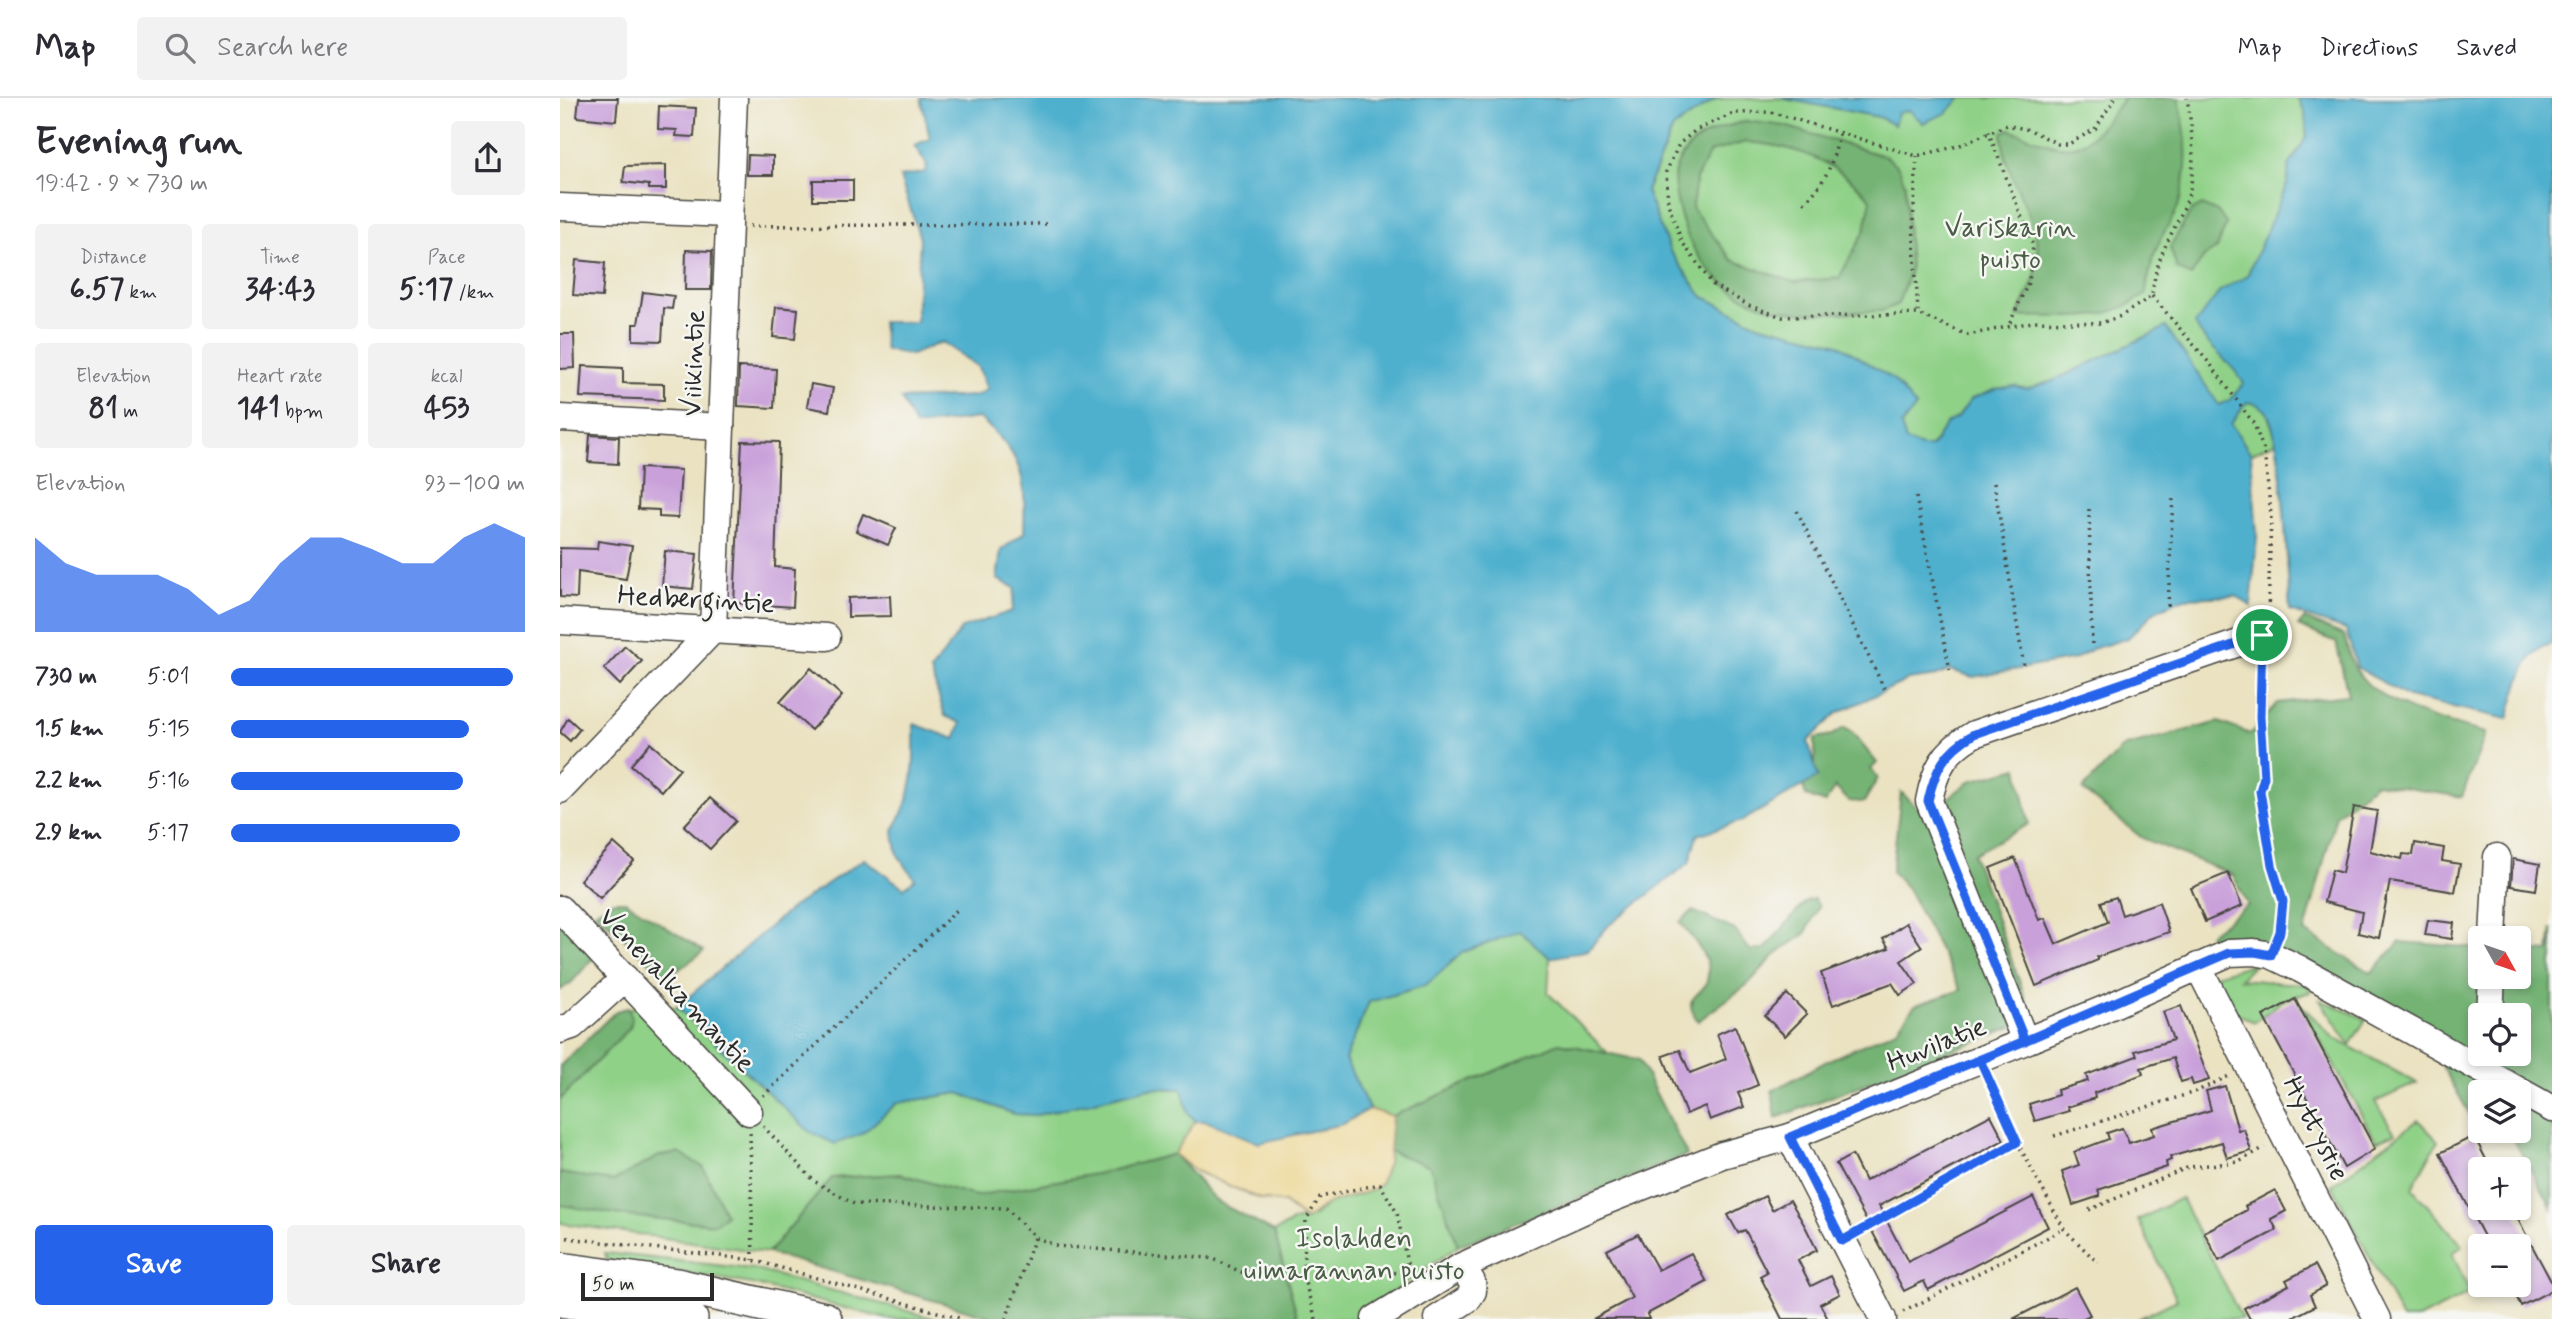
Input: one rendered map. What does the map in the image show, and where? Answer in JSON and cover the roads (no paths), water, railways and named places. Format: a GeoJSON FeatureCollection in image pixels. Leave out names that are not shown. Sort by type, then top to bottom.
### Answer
{"type":"FeatureCollection","features":[{"type":"Feature","properties":{"kind":"main road"},"geometry":{"type":"LineString","coordinates":[[560,1269],[677,1285],[825,1319]]}},
{"type":"Feature","properties":{"kind":"main road"},"geometry":{"type":"LineString","coordinates":[[560,1300],[691,1319]]}},
{"type":"Feature","properties":{"kind":"street","name":"Viikintie"},"geometry":{"type":"LineString","coordinates":[[713,630],[734,98]]}},
{"type":"Feature","properties":{"kind":"street"},"geometry":{"type":"LineString","coordinates":[[560,207],[728,220]]}},
{"type":"Feature","properties":{"kind":"street"},"geometry":{"type":"LineString","coordinates":[[560,418],[721,427]]}},
{"type":"Feature","properties":{"kind":"street","name":"Hedbergintie"},"geometry":{"type":"LineString","coordinates":[[560,621],[827,637]]}},
{"type":"Feature","properties":{"kind":"street"},"geometry":{"type":"LineString","coordinates":[[560,790],[713,630]]}},
{"type":"Feature","properties":{"kind":"street"},"geometry":{"type":"LineString","coordinates":[[2025,1041],[1928,801],[1934,774],[1944,755],[1974,734],[2262,635]]}},
{"type":"Feature","properties":{"kind":"street"},"geometry":{"type":"LineString","coordinates":[[2494,926],[2497,857]]}},
{"type":"Feature","properties":{"kind":"street","name":"Venevalkamantie"},"geometry":{"type":"LineString","coordinates":[[560,909],[749,1112]]}},
{"type":"Feature","properties":{"kind":"street","name":"Huvilatie"},"geometry":{"type":"LineString","coordinates":[[1375,1319],[1462,1266],[1658,1180],[1723,1156],[1790,1137],[1980,1060],[2229,953],[2255,952],[2271,955],[2468,1053]]}},
{"type":"Feature","properties":{"kind":"street","name":"Hyttystie"},"geometry":{"type":"LineString","coordinates":[[2198,966],[2377,1319]]}},
{"type":"Feature","properties":{"kind":"street"},"geometry":{"type":"LineString","coordinates":[[560,1030],[572,1026],[625,978]]}},
{"type":"Feature","properties":{"kind":"street","name":"Huvilatie"},"geometry":{"type":"LineString","coordinates":[[2489,1066],[2552,1109]]}},
{"type":"Feature","properties":{"kind":"street"},"geometry":{"type":"LineString","coordinates":[[1790,1137],[1842,1241],[1890,1317]]}},
{"type":"Feature","properties":{"kind":"street"},"geometry":{"type":"LineString","coordinates":[[1437,1319],[1468,1299],[1473,1291],[1472,1282],[1462,1266]]}},
{"type":"Feature","properties":{"kind":"water"},"geometry":{"type":"Polygon","coordinates":[[[921,98],[1722,98],[1716,99],[1673,128],[1646,191],[1670,251],[1702,296],[1757,324],[1838,344],[1894,380],[1916,407],[1901,426],[1906,441],[1921,447],[1932,447],[1947,423],[1958,417],[1971,399],[1997,389],[2014,386],[2027,389],[2053,381],[2166,327],[2219,405],[2230,400],[2244,383],[2205,340],[2195,324],[2220,291],[2247,276],[2287,184],[2289,166],[2307,136],[2305,112],[2298,98],[2552,98],[2552,644],[2542,647],[2528,663],[2508,719],[2408,697],[2357,667],[2346,630],[2290,611],[2284,506],[2277,447],[2266,411],[2247,402],[2231,424],[2251,454],[2257,536],[2251,606],[2236,596],[2184,598],[2155,611],[2128,638],[2092,649],[2075,659],[1973,677],[1950,670],[1937,676],[1908,680],[1837,713],[1808,741],[1818,777],[1742,821],[1697,835],[1689,863],[1608,926],[1588,950],[1550,958],[1520,931],[1463,952],[1426,985],[1369,1002],[1345,1059],[1369,1109],[1343,1124],[1259,1143],[1206,1121],[1196,1121],[1188,1113],[1182,1089],[1149,1088],[1037,1115],[1014,1114],[959,1093],[897,1103],[862,1134],[835,1144],[810,1132],[677,1007],[790,909],[864,859],[904,888],[915,879],[898,855],[893,830],[910,792],[914,766],[914,724],[955,739],[961,723],[945,716],[931,671],[962,628],[1012,611],[1015,588],[997,579],[1001,550],[1024,533],[1023,482],[1014,456],[979,418],[915,426],[901,399],[976,396],[987,389],[978,367],[942,342],[911,355],[885,350],[882,322],[916,322],[920,238],[900,177],[925,172],[927,165],[914,145],[930,139],[921,98]]]}},
{"type":"Feature","properties":{"kind":"water"},"geometry":{"type":"Polygon","coordinates":[[[1780,98],[1961,98],[1946,113],[1923,123],[1909,110],[1898,113],[1894,125],[1879,117],[1780,98]]]}},
{"type":"Feature","properties":{"kind":"park label","name":"Variskarin puisto"},"geometry":{"type":"Point","coordinates":[2010,242]}},
{"type":"Feature","properties":{"kind":"park label","name":"Isolahden uimarannan puisto"},"geometry":{"type":"Point","coordinates":[1354,1253]}}]}
